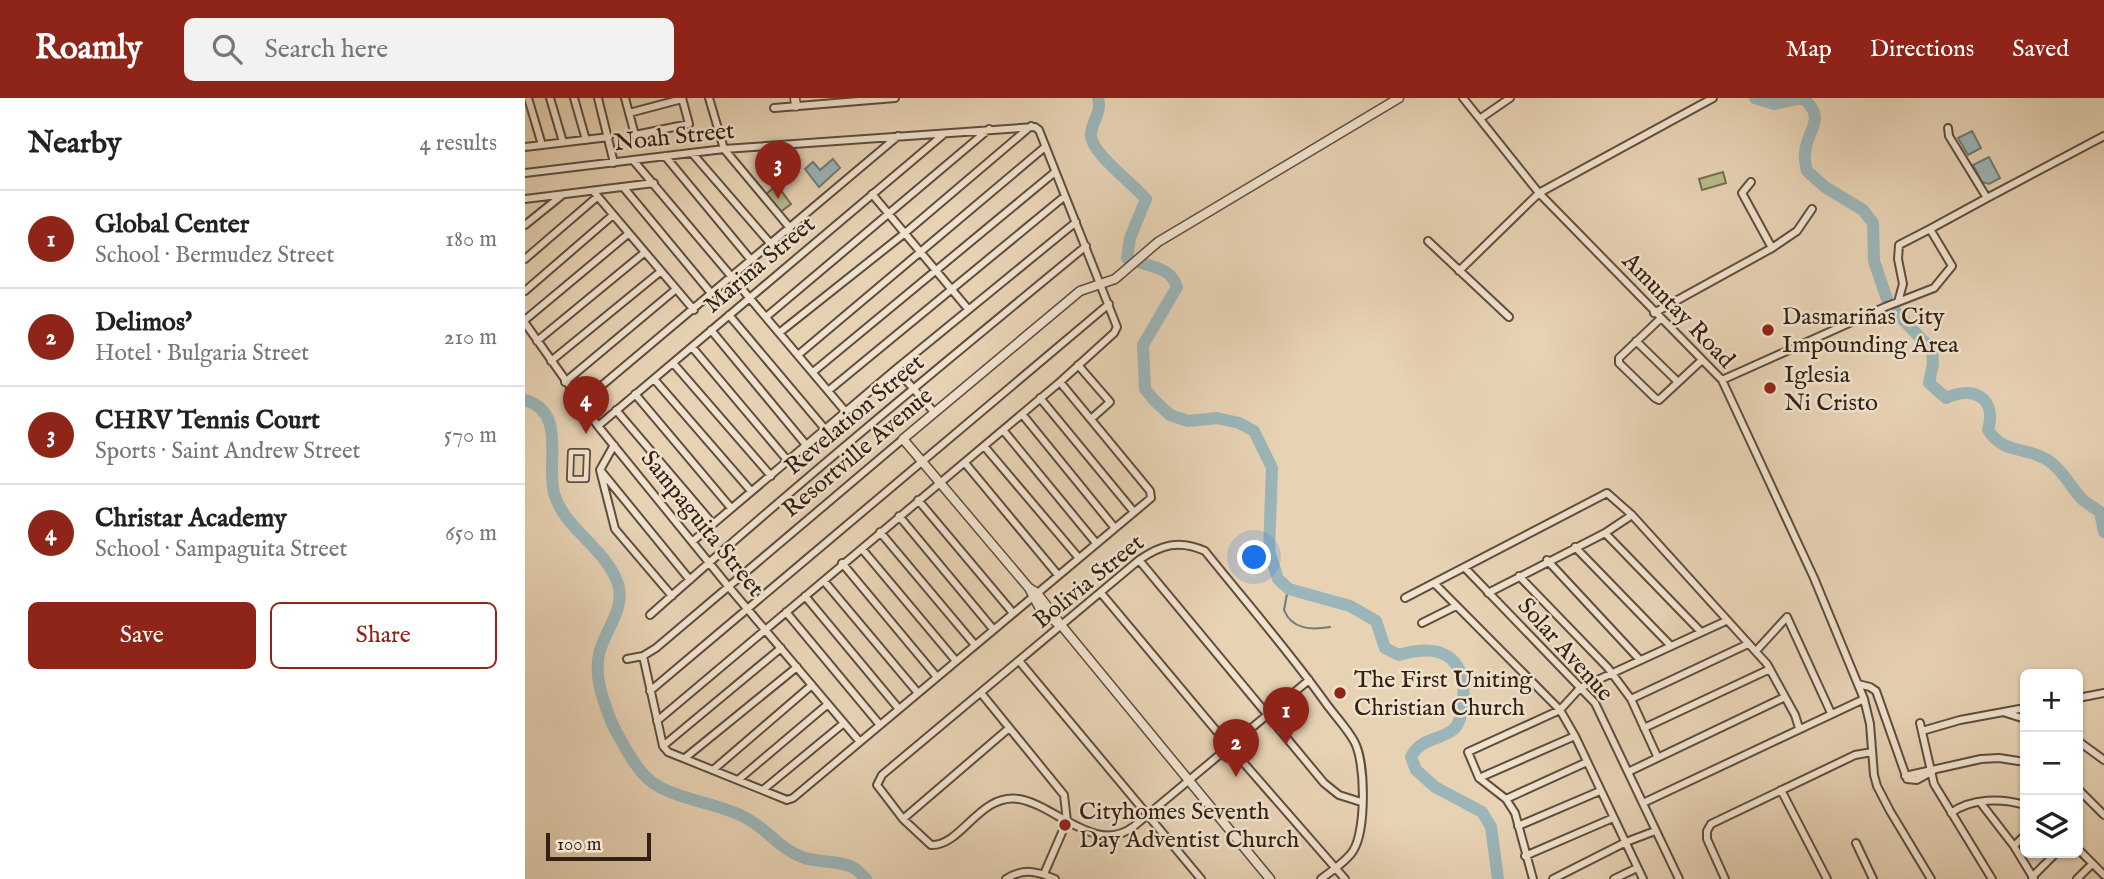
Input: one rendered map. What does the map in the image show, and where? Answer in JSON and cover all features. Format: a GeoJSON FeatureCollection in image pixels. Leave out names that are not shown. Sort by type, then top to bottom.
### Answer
{"type":"FeatureCollection","features":[{"type":"Feature","properties":{"kind":"street"},"geometry":{"type":"LineString","coordinates":[[528,98],[542,145]]}},
{"type":"Feature","properties":{"kind":"street"},"geometry":{"type":"LineString","coordinates":[[550,98],[563,142]]}},
{"type":"Feature","properties":{"kind":"street"},"geometry":{"type":"LineString","coordinates":[[574,98],[586,140]]}},
{"type":"Feature","properties":{"kind":"street"},"geometry":{"type":"LineString","coordinates":[[598,98],[614,163]]}},
{"type":"Feature","properties":{"kind":"street"},"geometry":{"type":"LineString","coordinates":[[625,98],[629,113],[635,135],[689,124],[682,99],[629,113]]}},
{"type":"Feature","properties":{"kind":"street"},"geometry":{"type":"LineString","coordinates":[[711,98],[724,149],[790,228]]}},
{"type":"Feature","properties":{"kind":"street"},"geometry":{"type":"LineString","coordinates":[[773,108],[795,102],[895,98]]}},
{"type":"Feature","properties":{"kind":"street","name":"Resortville Avenue"},"geometry":{"type":"LineString","coordinates":[[643,656],[656,648],[1073,296],[1123,271],[1158,242],[1399,98]]}},
{"type":"Feature","properties":{"kind":"street","name":"Amuntay Road"},"geometry":{"type":"LineString","coordinates":[[1463,98],[1539,193],[1722,380],[1814,578],[1864,699],[1870,724],[1877,786],[1889,811],[1931,879]]}},
{"type":"Feature","properties":{"kind":"street"},"geometry":{"type":"LineString","coordinates":[[1481,118],[1510,98]]}},
{"type":"Feature","properties":{"kind":"street"},"geometry":{"type":"LineString","coordinates":[[1459,271],[1539,193],[1713,98]]}},
{"type":"Feature","properties":{"kind":"street"},"geometry":{"type":"LineString","coordinates":[[657,721],[842,563],[965,463],[1116,330],[1109,304],[1039,130],[1031,126],[905,233],[779,333]]}},
{"type":"Feature","properties":{"kind":"street","name":"Noah Street"},"geometry":{"type":"LineString","coordinates":[[525,173],[724,149],[1031,126]]}},
{"type":"Feature","properties":{"kind":"street"},"geometry":{"type":"LineString","coordinates":[[1948,128],[1949,136],[1987,198]]}},
{"type":"Feature","properties":{"kind":"street"},"geometry":{"type":"LineString","coordinates":[[766,317],[990,129]]}},
{"type":"Feature","properties":{"kind":"street","name":"Marina Street"},"geometry":{"type":"LineString","coordinates":[[598,426],[945,132]]}},
{"type":"Feature","properties":{"kind":"street"},"geometry":{"type":"LineString","coordinates":[[581,403],[900,135]]}},
{"type":"Feature","properties":{"kind":"street"},"geometry":{"type":"LineString","coordinates":[[1897,303],[1903,284],[1899,245],[2104,136]]}},
{"type":"Feature","properties":{"kind":"street"},"geometry":{"type":"LineString","coordinates":[[525,147],[609,137]]}},
{"type":"Feature","properties":{"kind":"street"},"geometry":{"type":"LineString","coordinates":[[798,355],[1045,147]]}},
{"type":"Feature","properties":{"kind":"street"},"geometry":{"type":"LineString","coordinates":[[692,153],[770,243]]}},
{"type":"Feature","properties":{"kind":"street"},"geometry":{"type":"LineString","coordinates":[[665,156],[751,260]]}},
{"type":"Feature","properties":{"kind":"street"},"geometry":{"type":"LineString","coordinates":[[633,160],[845,411]]}},
{"type":"Feature","properties":{"kind":"street"},"geometry":{"type":"LineString","coordinates":[[813,372],[1055,172]]}},
{"type":"Feature","properties":{"kind":"street"},"geometry":{"type":"LineString","coordinates":[[1751,182],[1742,193],[1772,248]]}},
{"type":"Feature","properties":{"kind":"street"},"geometry":{"type":"LineString","coordinates":[[525,199],[595,194],[654,183]]}},
{"type":"Feature","properties":{"kind":"street"},"geometry":{"type":"LineString","coordinates":[[624,188],[711,293]]}},
{"type":"Feature","properties":{"kind":"street"},"geometry":{"type":"LineString","coordinates":[[595,194],[694,310]]}},
{"type":"Feature","properties":{"kind":"street"},"geometry":{"type":"LineString","coordinates":[[525,258],[595,194]]}},
{"type":"Feature","properties":{"kind":"street"},"geometry":{"type":"LineString","coordinates":[[872,194],[968,309]]}},
{"type":"Feature","properties":{"kind":"street"},"geometry":{"type":"LineString","coordinates":[[525,225],[563,195]]}},
{"type":"Feature","properties":{"kind":"street"},"geometry":{"type":"LineString","coordinates":[[828,391],[1065,196]]}},
{"type":"Feature","properties":{"kind":"street"},"geometry":{"type":"LineString","coordinates":[[1654,313],[1772,248],[1797,231],[1812,209]]}},
{"type":"Feature","properties":{"kind":"street"},"geometry":{"type":"LineString","coordinates":[[525,291],[613,215]]}},
{"type":"Feature","properties":{"kind":"street"},"geometry":{"type":"LineString","coordinates":[[693,541],[845,411],[1076,222]]}},
{"type":"Feature","properties":{"kind":"street"},"geometry":{"type":"LineString","coordinates":[[1722,380],[1934,288],[1952,266],[1930,229]]}},
{"type":"Feature","properties":{"kind":"street"},"geometry":{"type":"LineString","coordinates":[[525,321],[628,234]]}},
{"type":"Feature","properties":{"kind":"street"},"geometry":{"type":"LineString","coordinates":[[1428,241],[1509,317]]}},
{"type":"Feature","properties":{"kind":"street","name":"Revelation Street"},"geometry":{"type":"LineString","coordinates":[[650,615],[913,388],[1086,246]]}},
{"type":"Feature","properties":{"kind":"street"},"geometry":{"type":"LineString","coordinates":[[537,341],[644,253]]}},
{"type":"Feature","properties":{"kind":"street"},"geometry":{"type":"LineString","coordinates":[[551,362],[660,272]]}},
{"type":"Feature","properties":{"kind":"street"},"geometry":{"type":"LineString","coordinates":[[565,382],[675,290]]}},
{"type":"Feature","properties":{"kind":"street"},"geometry":{"type":"LineString","coordinates":[[650,691],[1109,304]]}},
{"type":"Feature","properties":{"kind":"street"},"geometry":{"type":"LineString","coordinates":[[729,315],[825,429]]}},
{"type":"Feature","properties":{"kind":"street"},"geometry":{"type":"LineString","coordinates":[[1660,319],[1619,358],[1619,363],[1657,400],[1702,360]]}},
{"type":"Feature","properties":{"kind":"street","name":"Sampaguita Street"},"geometry":{"type":"LineString","coordinates":[[525,321],[598,426],[860,742]]}},
{"type":"Feature","properties":{"kind":"street"},"geometry":{"type":"LineString","coordinates":[[711,330],[807,446]]}},
{"type":"Feature","properties":{"kind":"street"},"geometry":{"type":"LineString","coordinates":[[1636,341],[1678,382]]}},
{"type":"Feature","properties":{"kind":"street"},"geometry":{"type":"LineString","coordinates":[[691,347],[788,461]]}},
{"type":"Feature","properties":{"kind":"street"},"geometry":{"type":"LineString","coordinates":[[673,363],[771,476]]}},
{"type":"Feature","properties":{"kind":"street"},"geometry":{"type":"LineString","coordinates":[[1078,365],[1111,402],[1091,419]]}},
{"type":"Feature","properties":{"kind":"street"},"geometry":{"type":"LineString","coordinates":[[897,369],[934,412]]}},
{"type":"Feature","properties":{"kind":"street"},"geometry":{"type":"LineString","coordinates":[[654,379],[751,491]]}},
{"type":"Feature","properties":{"kind":"street"},"geometry":{"type":"LineString","coordinates":[[627,659],[643,656],[663,746],[671,753],[790,800],[1013,613],[1033,593],[1151,498],[1151,494],[1060,382]]}},
{"type":"Feature","properties":{"kind":"street"},"geometry":{"type":"LineString","coordinates":[[635,394],[731,508]]}},
{"type":"Feature","properties":{"kind":"street"},"geometry":{"type":"LineString","coordinates":[[1040,398],[1134,512]]}},
{"type":"Feature","properties":{"kind":"street"},"geometry":{"type":"LineString","coordinates":[[616,410],[713,524]]}},
{"type":"Feature","properties":{"kind":"street"},"geometry":{"type":"LineString","coordinates":[[1021,414],[1114,527]]}},
{"type":"Feature","properties":{"kind":"street"},"geometry":{"type":"LineString","coordinates":[[1003,430],[1096,543]]}},
{"type":"Feature","properties":{"kind":"street"},"geometry":{"type":"LineString","coordinates":[[903,439],[1033,593],[1047,616],[1061,625],[1270,879]]}},
{"type":"Feature","properties":{"kind":"street"},"geometry":{"type":"LineString","coordinates":[[614,445],[600,470],[615,529],[672,596]]}},
{"type":"Feature","properties":{"kind":"street"},"geometry":{"type":"LineString","coordinates":[[984,446],[1078,557]]}},
{"type":"Feature","properties":{"kind":"street"},"geometry":{"type":"LineString","coordinates":[[571,452],[587,452],[586,479],[571,479],[571,452]]}},
{"type":"Feature","properties":{"kind":"street"},"geometry":{"type":"LineString","coordinates":[[965,463],[1058,575]]}},
{"type":"Feature","properties":{"kind":"street"},"geometry":{"type":"LineString","coordinates":[[600,470],[690,580]]}},
{"type":"Feature","properties":{"kind":"street"},"geometry":{"type":"LineString","coordinates":[[1405,598],[1607,494],[1632,515],[1756,651],[1770,669],[1799,728]]}},
{"type":"Feature","properties":{"kind":"street"},"geometry":{"type":"LineString","coordinates":[[918,500],[1013,613]]}},
{"type":"Feature","properties":{"kind":"street"},"geometry":{"type":"LineString","coordinates":[[1488,593],[1547,560],[1605,533],[1632,515]]}},
{"type":"Feature","properties":{"kind":"street"},"geometry":{"type":"LineString","coordinates":[[899,516],[993,629]]}},
{"type":"Feature","properties":{"kind":"street"},"geometry":{"type":"LineString","coordinates":[[880,532],[975,645]]}},
{"type":"Feature","properties":{"kind":"street"},"geometry":{"type":"LineString","coordinates":[[1605,533],[1701,632]]}},
{"type":"Feature","properties":{"kind":"street","name":"Bolivia Street"},"geometry":{"type":"LineString","coordinates":[[903,818],[879,790],[878,781],[1139,560],[1156,548],[1173,544],[1193,545],[1205,551],[1342,721],[1354,741],[1362,774],[1363,812],[1360,836],[1353,851],[1321,879]]}},
{"type":"Feature","properties":{"kind":"street"},"geometry":{"type":"LineString","coordinates":[[1575,547],[1671,646]]}},
{"type":"Feature","properties":{"kind":"street"},"geometry":{"type":"LineString","coordinates":[[862,549],[956,661]]}},
{"type":"Feature","properties":{"kind":"street"},"geometry":{"type":"LineString","coordinates":[[1139,560],[1330,789],[1349,800],[1361,803]]}},
{"type":"Feature","properties":{"kind":"street"},"geometry":{"type":"LineString","coordinates":[[1547,560],[1640,660]]}},
{"type":"Feature","properties":{"kind":"street"},"geometry":{"type":"LineString","coordinates":[[842,563],[937,677]]}},
{"type":"Feature","properties":{"kind":"street","name":"Solar Avenue"},"geometry":{"type":"LineString","coordinates":[[1465,568],[1595,703],[1679,879]]}},
{"type":"Feature","properties":{"kind":"street"},"geometry":{"type":"LineString","coordinates":[[1519,576],[1612,673],[1631,699],[1657,756]]}},
{"type":"Feature","properties":{"kind":"street"},"geometry":{"type":"LineString","coordinates":[[824,581],[918,693]]}},
{"type":"Feature","properties":{"kind":"street"},"geometry":{"type":"LineString","coordinates":[[1434,583],[1560,710],[1643,879]]}},
{"type":"Feature","properties":{"kind":"street"},"geometry":{"type":"LineString","coordinates":[[1101,593],[1345,879]]}},
{"type":"Feature","properties":{"kind":"street"},"geometry":{"type":"LineString","coordinates":[[805,596],[899,709]]}},
{"type":"Feature","properties":{"kind":"street"},"geometry":{"type":"LineString","coordinates":[[1422,622],[1456,606]]}},
{"type":"Feature","properties":{"kind":"street"},"geometry":{"type":"LineString","coordinates":[[786,611],[880,725]]}},
{"type":"Feature","properties":{"kind":"street"},"geometry":{"type":"LineString","coordinates":[[1756,651],[1787,617],[1831,713]]}},
{"type":"Feature","properties":{"kind":"street"},"geometry":{"type":"LineString","coordinates":[[1533,879],[1518,826],[1506,799],[1479,778],[1468,752],[1560,710],[1580,688],[1726,621]]}},
{"type":"Feature","properties":{"kind":"street"},"geometry":{"type":"LineString","coordinates":[[1631,699],[1748,644]]}},
{"type":"Feature","properties":{"kind":"street"},"geometry":{"type":"LineString","coordinates":[[663,746],[781,648]]}},
{"type":"Feature","properties":{"kind":"street"},"geometry":{"type":"LineString","coordinates":[[1020,662],[1201,879]]}},
{"type":"Feature","properties":{"kind":"street"},"geometry":{"type":"LineString","coordinates":[[685,758],[797,667]]}},
{"type":"Feature","properties":{"kind":"street"},"geometry":{"type":"LineString","coordinates":[[1644,728],[1770,669]]}},
{"type":"Feature","properties":{"kind":"street"},"geometry":{"type":"LineString","coordinates":[[1008,729],[903,818],[926,843],[943,844],[979,812],[1002,800],[1019,799],[1092,833],[1126,833],[1309,680]]}},
{"type":"Feature","properties":{"kind":"street"},"geometry":{"type":"LineString","coordinates":[[1858,684],[1876,691],[1905,776],[1981,759],[2020,761]]}},
{"type":"Feature","properties":{"kind":"street"},"geometry":{"type":"LineString","coordinates":[[713,770],[812,685]]}},
{"type":"Feature","properties":{"kind":"street"},"geometry":{"type":"LineString","coordinates":[[981,693],[1064,795],[1067,821],[1044,874]]}},
{"type":"Feature","properties":{"kind":"street"},"geometry":{"type":"LineString","coordinates":[[2083,697],[2102,693],[2104,701]]}},
{"type":"Feature","properties":{"kind":"street"},"geometry":{"type":"LineString","coordinates":[[1627,772],[1785,697]]}},
{"type":"Feature","properties":{"kind":"street"},"geometry":{"type":"LineString","coordinates":[[1643,803],[1864,699]]}},
{"type":"Feature","properties":{"kind":"street"},"geometry":{"type":"LineString","coordinates":[[739,780],[828,704]]}},
{"type":"Feature","properties":{"kind":"street"},"geometry":{"type":"LineString","coordinates":[[1922,731],[1960,720],[2020,709]]}},
{"type":"Feature","properties":{"kind":"street"},"geometry":{"type":"LineString","coordinates":[[2005,712],[2020,717]]}},
{"type":"Feature","properties":{"kind":"street"},"geometry":{"type":"LineString","coordinates":[[764,789],[844,723]]}},
{"type":"Feature","properties":{"kind":"street"},"geometry":{"type":"LineString","coordinates":[[1920,723],[1934,784],[1992,879]]}},
{"type":"Feature","properties":{"kind":"street"},"geometry":{"type":"LineString","coordinates":[[1479,778],[1575,736]]}},
{"type":"Feature","properties":{"kind":"street"},"geometry":{"type":"LineString","coordinates":[[2083,745],[2104,761]]}},
{"type":"Feature","properties":{"kind":"street"},"geometry":{"type":"LineString","coordinates":[[1725,879],[1707,839],[1711,824],[1855,755],[1872,752]]}},
{"type":"Feature","properties":{"kind":"street"},"geometry":{"type":"LineString","coordinates":[[1506,799],[1587,762]]}},
{"type":"Feature","properties":{"kind":"street"},"geometry":{"type":"LineString","coordinates":[[1781,790],[1827,879]]}},
{"type":"Feature","properties":{"kind":"street"},"geometry":{"type":"LineString","coordinates":[[1518,826],[1600,791]]}},
{"type":"Feature","properties":{"kind":"street"},"geometry":{"type":"LineString","coordinates":[[2083,794],[2104,815]]}},
{"type":"Feature","properties":{"kind":"street"},"geometry":{"type":"LineString","coordinates":[[1951,813],[1980,802],[2012,801],[2020,803]]}},
{"type":"Feature","properties":{"kind":"street"},"geometry":{"type":"LineString","coordinates":[[1980,802],[2014,846],[2033,878],[2051,858]]}},
{"type":"Feature","properties":{"kind":"street"},"geometry":{"type":"LineString","coordinates":[[1525,856],[1613,818]]}},
{"type":"Feature","properties":{"kind":"street"},"geometry":{"type":"LineString","coordinates":[[1553,879],[1626,842],[1655,831]]}},
{"type":"Feature","properties":{"kind":"street"},"geometry":{"type":"LineString","coordinates":[[2014,846],[2020,840]]}},
{"type":"Feature","properties":{"kind":"street"},"geometry":{"type":"LineString","coordinates":[[1857,843],[1873,879]]}},
{"type":"Feature","properties":{"kind":"street"},"geometry":{"type":"LineString","coordinates":[[2083,854],[2104,875]]}},
{"type":"Feature","properties":{"kind":"street"},"geometry":{"type":"LineString","coordinates":[[2077,879],[2092,864]]}},
{"type":"Feature","properties":{"kind":"street"},"geometry":{"type":"LineString","coordinates":[[1614,879],[1637,868]]}},
{"type":"Feature","properties":{"kind":"street"},"geometry":{"type":"LineString","coordinates":[[1006,879],[1025,871],[1055,879]]}},
{"type":"Feature","properties":{"kind":"green space"},"geometry":{"type":"Polygon","coordinates":[[[1723,172],[1726,183],[1702,190],[1699,179],[1723,172]]]}},
{"type":"Feature","properties":{"kind":"green space"},"geometry":{"type":"Polygon","coordinates":[[[777,185],[791,204],[779,213],[765,195],[777,185]]]}},
{"type":"Feature","properties":{"kind":"water"},"geometry":{"type":"Polygon","coordinates":[[[1972,131],[1981,148],[1968,155],[1958,138],[1972,131]]]}},
{"type":"Feature","properties":{"kind":"water"},"geometry":{"type":"Polygon","coordinates":[[[1989,157],[2000,178],[1989,184],[1982,182],[1973,165],[1989,157]]]}},
{"type":"Feature","properties":{"kind":"water"},"geometry":{"type":"Polygon","coordinates":[[[833,159],[840,168],[819,187],[805,169],[813,162],[820,170],[833,159]]]}},
{"type":"Feature","properties":{"kind":"waterway"},"geometry":{"type":"LineString","coordinates":[[1098,98],[1099,108],[1092,129],[1092,141],[1104,159],[1146,199],[1130,238],[1127,258],[1169,274],[1177,287],[1143,345],[1145,389],[1170,415],[1188,421],[1217,418],[1239,423],[1254,431],[1272,468],[1269,551],[1278,579],[1289,589],[1350,606],[1376,621],[1385,648],[1399,655],[1438,652],[1455,663],[1463,686],[1458,723],[1450,732],[1421,745],[1411,757],[1416,770],[1435,787],[1482,812],[1491,827],[1498,879]]}},
{"type":"Feature","properties":{"kind":"waterway"},"geometry":{"type":"LineString","coordinates":[[1755,98],[1774,104],[1803,98],[1810,106],[1815,119],[1806,145],[1807,171],[1825,187],[1863,210],[1873,223],[1874,261],[1889,305],[1932,350],[1933,364],[1929,383],[1946,398],[1966,393],[1981,397],[1989,410],[1988,430],[1994,438],[2009,447],[2041,456],[2054,465],[2082,499],[2100,512],[2104,532]]}},
{"type":"Feature","properties":{"kind":"waterway"},"geometry":{"type":"LineString","coordinates":[[525,400],[538,406],[551,427],[552,481],[559,506],[604,560],[618,584],[619,602],[599,654],[598,680],[613,725],[639,769],[660,787],[746,818],[794,853],[808,859],[848,865],[866,879]]}},
{"type":"Feature","properties":{"kind":"waterway"},"geometry":{"type":"LineString","coordinates":[[1284,584],[1287,594],[1284,610],[1292,622],[1310,628],[1330,627]]}},
{"type":"Feature","properties":{"kind":"place","name":"CHRV Tennis Court"},"geometry":{"type":"Point","coordinates":[778,199]}},
{"type":"Feature","properties":{"kind":"place","name":"Dasmariñas City Impounding Area"},"geometry":{"type":"Point","coordinates":[1768,330]}},
{"type":"Feature","properties":{"kind":"place","name":"Iglesia Ni Cristo"},"geometry":{"type":"Point","coordinates":[1770,388]}},
{"type":"Feature","properties":{"kind":"place","name":"Christar Academy"},"geometry":{"type":"Point","coordinates":[586,434]}},
{"type":"Feature","properties":{"kind":"place","name":"The First Uniting Christian Church"},"geometry":{"type":"Point","coordinates":[1340,693]}},
{"type":"Feature","properties":{"kind":"place","name":"Global Center"},"geometry":{"type":"Point","coordinates":[1286,745]}},
{"type":"Feature","properties":{"kind":"place","name":"Delimos'"},"geometry":{"type":"Point","coordinates":[1236,777]}},
{"type":"Feature","properties":{"kind":"place","name":"Cityhomes Seventh Day Adventist Church"},"geometry":{"type":"Point","coordinates":[1065,825]}}]}
